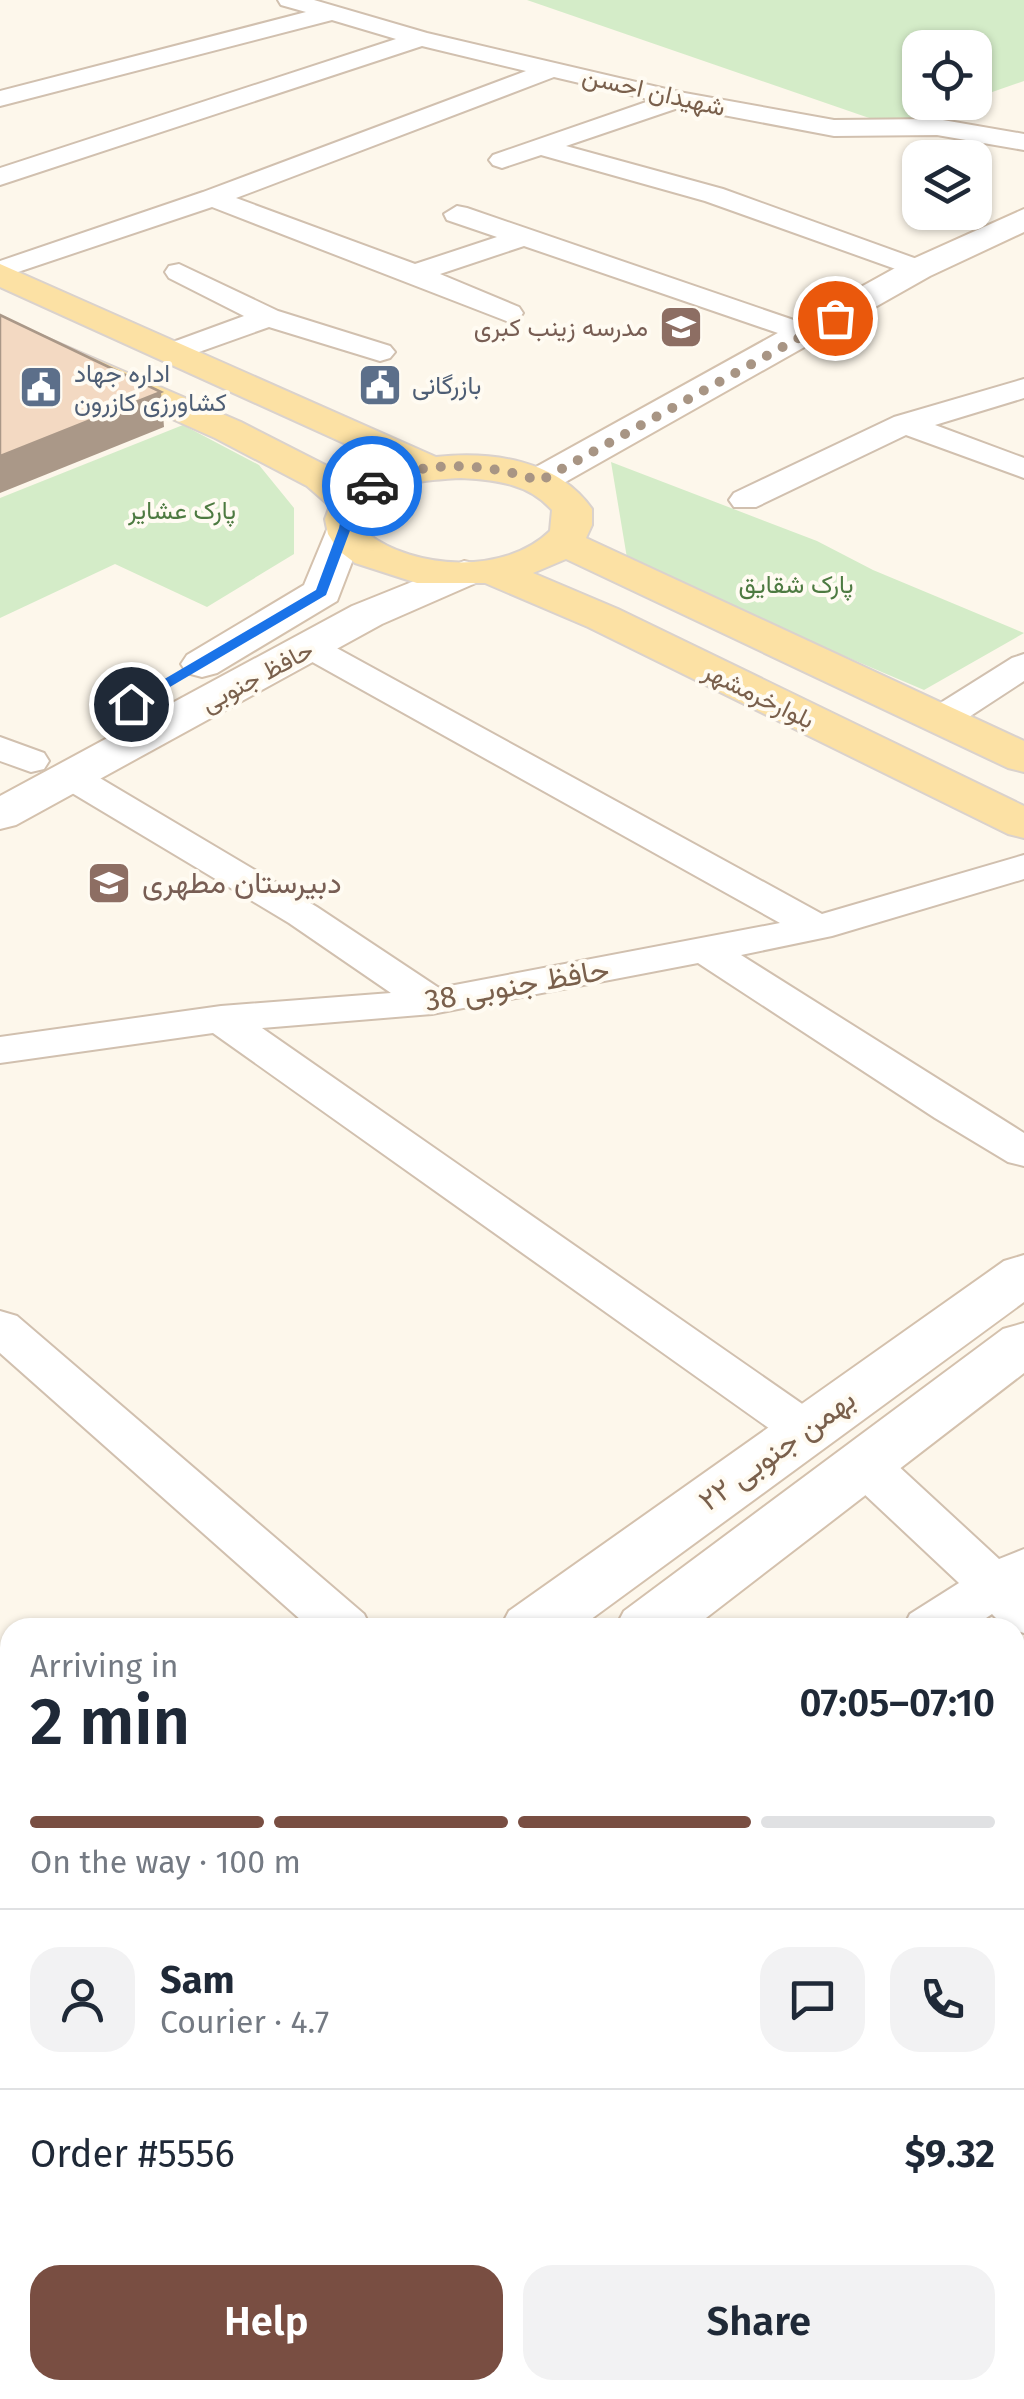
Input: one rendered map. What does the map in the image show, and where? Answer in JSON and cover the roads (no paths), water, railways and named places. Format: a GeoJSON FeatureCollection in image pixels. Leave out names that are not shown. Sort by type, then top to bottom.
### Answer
{"type":"FeatureCollection","features":[{"type":"Feature","properties":{"kind":"main road"},"geometry":{"type":"LineString","coordinates":[[0,272],[430,468]]}},
{"type":"Feature","properties":{"kind":"main road"},"geometry":{"type":"LineString","coordinates":[[0,329],[228,430],[339,503],[352,541],[386,561],[423,570],[478,572],[534,560],[563,542],[574,520],[566,499],[540,481],[492,468],[430,468],[380,481],[339,503]]}},
{"type":"Feature","properties":{"kind":"main road"},"geometry":{"type":"LineString","coordinates":[[339,503],[372,468],[384,461],[384,448]]}},
{"type":"Feature","properties":{"kind":"main road","name":"بلوارخرمشهر"},"geometry":{"type":"LineString","coordinates":[[563,542],[1024,758]]}},
{"type":"Feature","properties":{"kind":"main road","name":"بلوارخرمشهر"},"geometry":{"type":"LineString","coordinates":[[478,572],[603,618],[1024,824]]}},
{"type":"Feature","properties":{"kind":"main road"},"geometry":{"type":"LineString","coordinates":[[603,618],[600,601],[615,592],[664,590]]}},
{"type":"Feature","properties":{"kind":"street","name":"شهیدان احسن"},"geometry":{"type":"LineString","coordinates":[[289,0],[421,39],[679,99],[834,128],[937,127],[1024,142]]}},
{"type":"Feature","properties":{"kind":"street"},"geometry":{"type":"LineString","coordinates":[[0,98],[331,13]]}},
{"type":"Feature","properties":{"kind":"street"},"geometry":{"type":"LineString","coordinates":[[0,177],[421,39]]}},
{"type":"Feature","properties":{"kind":"street"},"geometry":{"type":"LineString","coordinates":[[0,272],[212,198],[556,68]]}},
{"type":"Feature","properties":{"kind":"street"},"geometry":{"type":"LineString","coordinates":[[502,160],[679,99]]}},
{"type":"Feature","properties":{"kind":"street"},"geometry":{"type":"LineString","coordinates":[[540,147],[714,195],[918,270]]}},
{"type":"Feature","properties":{"kind":"street"},"geometry":{"type":"LineString","coordinates":[[212,198],[414,273],[509,314]]}},
{"type":"Feature","properties":{"kind":"street"},"geometry":{"type":"LineString","coordinates":[[457,214],[807,334]]}},
{"type":"Feature","properties":{"kind":"street"},"geometry":{"type":"LineString","coordinates":[[540,481],[918,270],[1018,228]]}},
{"type":"Feature","properties":{"kind":"street"},"geometry":{"type":"LineString","coordinates":[[414,273],[525,237]]}},
{"type":"Feature","properties":{"kind":"street"},"geometry":{"type":"LineString","coordinates":[[179,272],[268,317],[380,352]]}},
{"type":"Feature","properties":{"kind":"street"},"geometry":{"type":"LineString","coordinates":[[172,352],[268,317]]}},
{"type":"Feature","properties":{"kind":"street"},"geometry":{"type":"LineString","coordinates":[[744,500],[905,424],[1024,388]]}},
{"type":"Feature","properties":{"kind":"street"},"geometry":{"type":"LineString","coordinates":[[905,424],[1024,469]]}},
{"type":"Feature","properties":{"kind":"street"},"geometry":{"type":"LineString","coordinates":[[339,503],[322,592],[370,601],[367,616]]}},
{"type":"Feature","properties":{"kind":"street","name":"حافظ جنوبی"},"geometry":{"type":"LineString","coordinates":[[25,765],[310,647],[367,616],[478,572]]}},
{"type":"Feature","properties":{"kind":"street","name":"حافظ جنوبی"},"geometry":{"type":"LineString","coordinates":[[0,814],[25,765],[322,592]]}},
{"type":"Feature","properties":{"kind":"street"},"geometry":{"type":"LineString","coordinates":[[310,647],[818,928]]}},
{"type":"Feature","properties":{"kind":"street"},"geometry":{"type":"LineString","coordinates":[[939,720],[1024,666]]}},
{"type":"Feature","properties":{"kind":"street"},"geometry":{"type":"LineString","coordinates":[[25,765],[302,915],[432,1002]]}},
{"type":"Feature","properties":{"kind":"street","name":"حافظ جنوبی 38"},"geometry":{"type":"LineString","coordinates":[[0,1050],[221,1019],[432,1002],[818,928],[1024,868]]}},
{"type":"Feature","properties":{"kind":"street"},"geometry":{"type":"LineString","coordinates":[[706,950],[950,1109],[1024,1152]]}},
{"type":"Feature","properties":{"kind":"street"},"geometry":{"type":"LineString","coordinates":[[221,1019],[804,1429]]}},
{"type":"Feature","properties":{"kind":"street","name":"۲۲ بهمن جنوبی"},"geometry":{"type":"LineString","coordinates":[[546,1618],[1024,1274]]}},
{"type":"Feature","properties":{"kind":"street"},"geometry":{"type":"LineString","coordinates":[[0,1326],[334,1618]]}},
{"type":"Feature","properties":{"kind":"street","name":"۲۲ بهمن جنوبی"},"geometry":{"type":"LineString","coordinates":[[660,1618],[1024,1343]]}},
{"type":"Feature","properties":{"kind":"street"},"geometry":{"type":"LineString","coordinates":[[864,1464],[1014,1589],[951,1618]]}},
{"type":"Feature","properties":{"kind":"place","name":"مدرسه زینب کبری"},"geometry":{"type":"Point","coordinates":[681,327]}},
{"type":"Feature","properties":{"kind":"place","name":"بازرگانی"},"geometry":{"type":"Point","coordinates":[380,385]}},
{"type":"Feature","properties":{"kind":"place","name":"اداره جهاد کشاورزی کازرون"},"geometry":{"type":"Point","coordinates":[41,387]}},
{"type":"Feature","properties":{"kind":"place","name":"دبیرستان مطهری"},"geometry":{"type":"Point","coordinates":[109,883]}},
{"type":"Feature","properties":{"kind":"park label","name":"پارک عشایر"},"geometry":{"type":"Point","coordinates":[182,510]}},
{"type":"Feature","properties":{"kind":"park label","name":"پارک شقایق"},"geometry":{"type":"Point","coordinates":[796,584]}}]}
